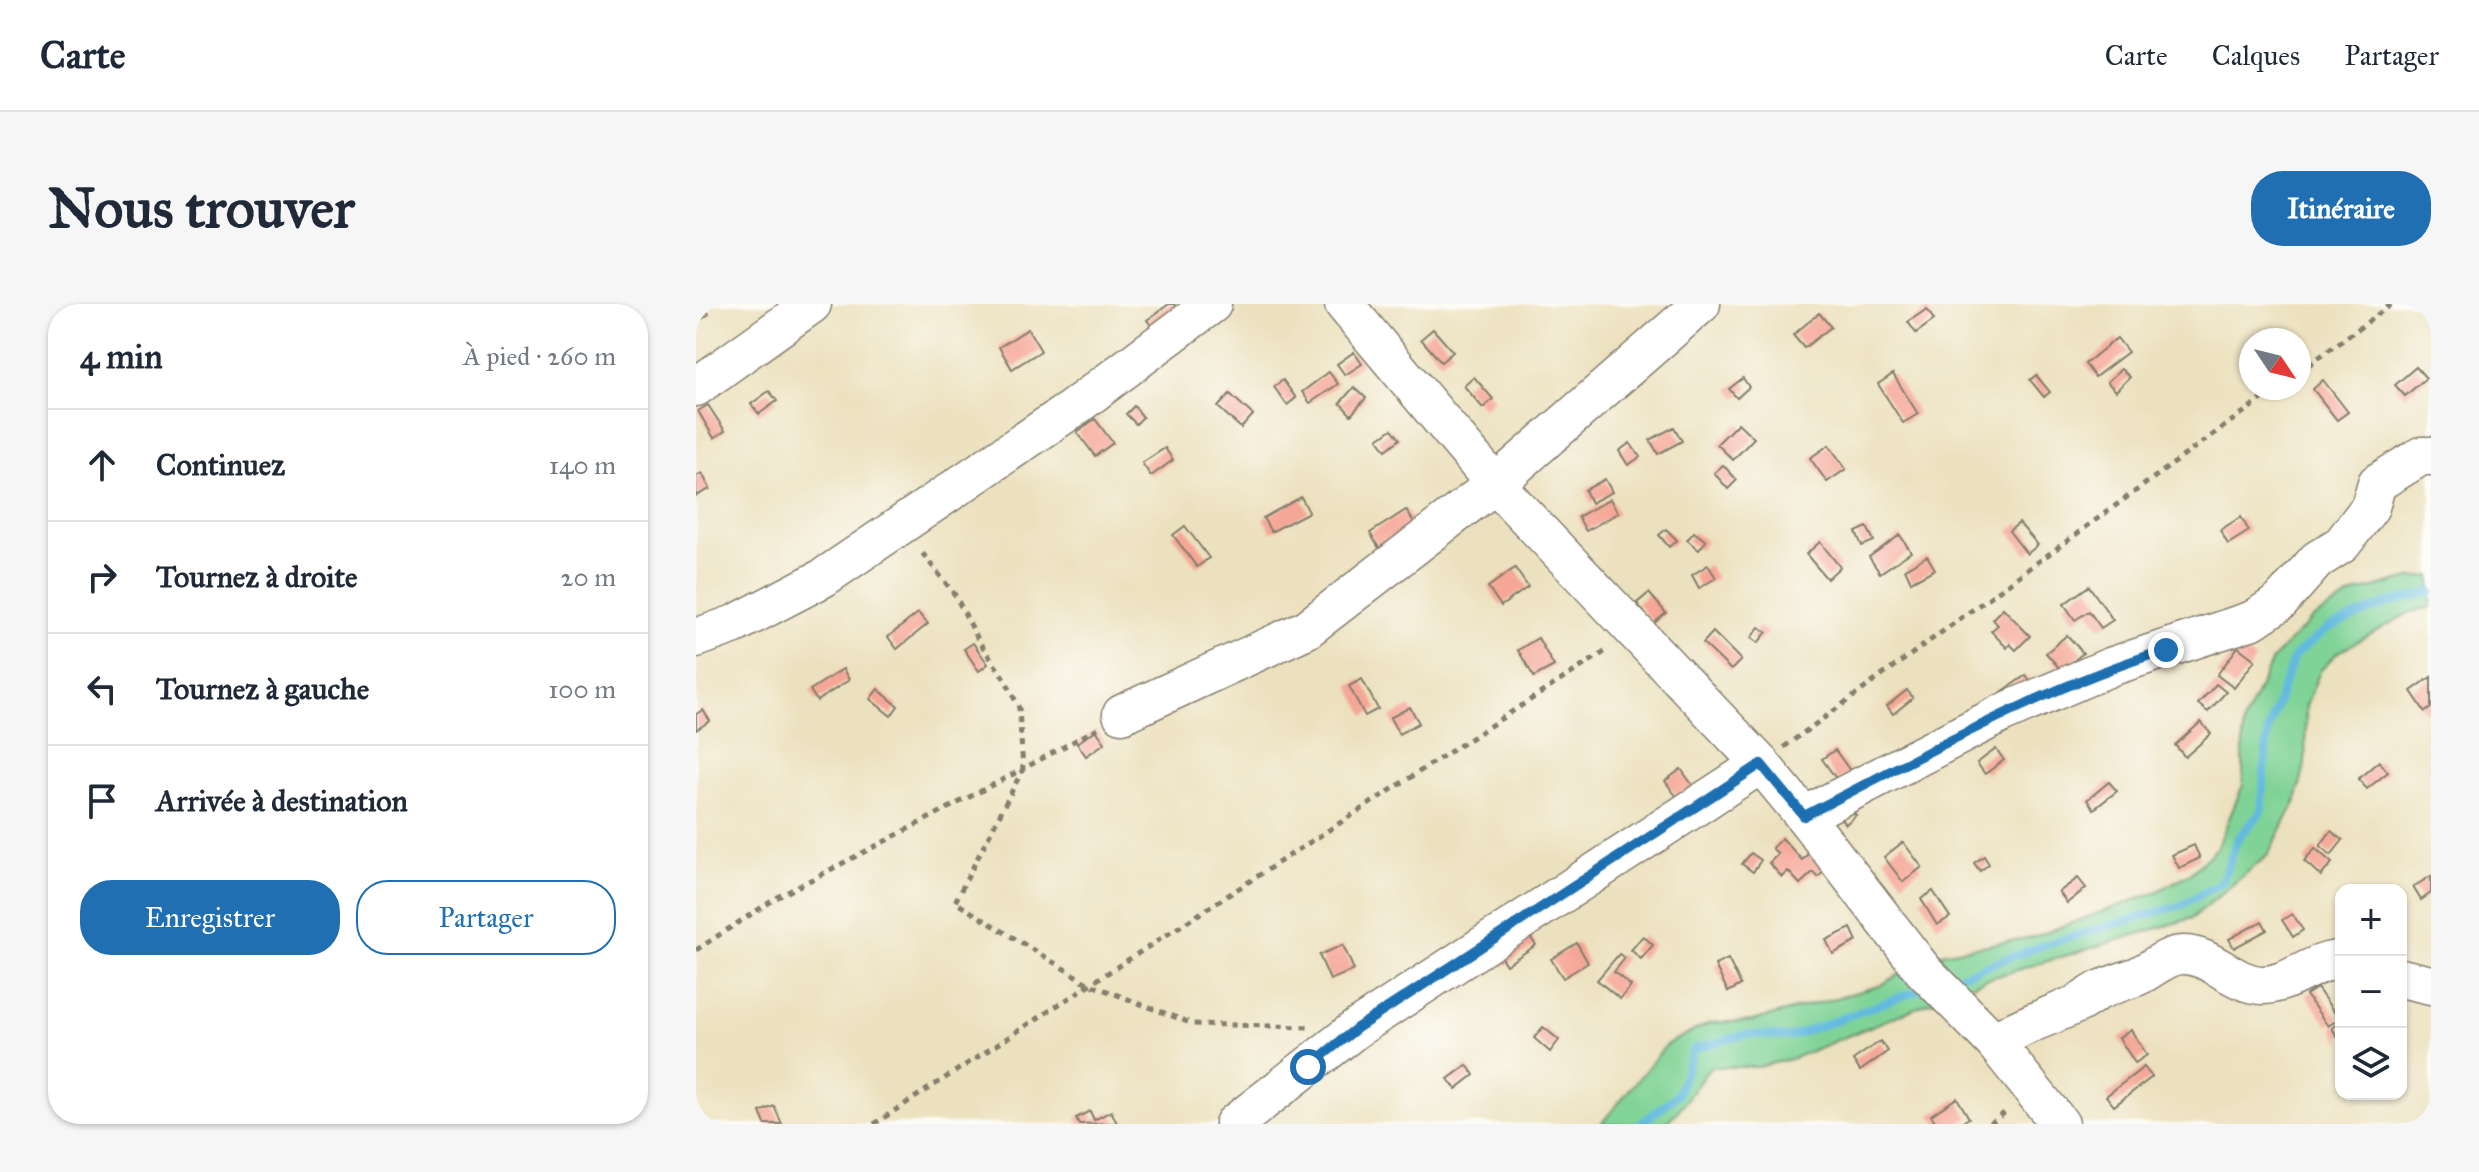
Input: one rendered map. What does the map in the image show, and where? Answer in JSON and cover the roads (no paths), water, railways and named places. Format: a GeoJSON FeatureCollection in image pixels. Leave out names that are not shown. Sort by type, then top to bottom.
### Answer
{"type":"FeatureCollection","features":[{"type":"Feature","properties":{"kind":"street"},"geometry":{"type":"LineString","coordinates":[[696,387],[812,304]]}},
{"type":"Feature","properties":{"kind":"street"},"geometry":{"type":"LineString","coordinates":[[696,638],[735,624],[823,578],[1072,409],[1212,304]]}},
{"type":"Feature","properties":{"kind":"street"},"geometry":{"type":"LineString","coordinates":[[1344,304],[1495,484],[1761,764],[1936,984],[1994,1042],[2060,1124]]}},
{"type":"Feature","properties":{"kind":"street"},"geometry":{"type":"LineString","coordinates":[[1122,714],[1307,629],[1495,484],[1701,304]]}},
{"type":"Feature","properties":{"kind":"street"},"geometry":{"type":"LineString","coordinates":[[1804,816],[2003,713],[2110,667],[2253,620],[2280,602],[2317,560],[2342,544],[2370,507],[2377,483],[2421,456],[2431,456]]}},
{"type":"Feature","properties":{"kind":"street"},"geometry":{"type":"LineString","coordinates":[[1234,1124],[1357,1028],[1761,764]]}},
{"type":"Feature","properties":{"kind":"street"},"geometry":{"type":"LineString","coordinates":[[1994,1042],[2014,1029],[2079,1003],[2174,956],[2183,954],[2202,959],[2239,981],[2263,985],[2327,960],[2335,960]]}},
{"type":"Feature","properties":{"kind":"street"},"geometry":{"type":"LineString","coordinates":[[2407,979],[2431,985]]}},
{"type":"Feature","properties":{"kind":"waterway"},"geometry":{"type":"LineString","coordinates":[[1950,979],[2047,944],[2182,905],[2222,882],[2238,838],[2261,812],[2268,730],[2294,656],[2328,628],[2388,603],[2431,592]]}},
{"type":"Feature","properties":{"kind":"waterway"},"geometry":{"type":"LineString","coordinates":[[1640,1124],[1677,1095],[1694,1049],[1747,1034],[1790,1037],[1925,988]]}}]}
